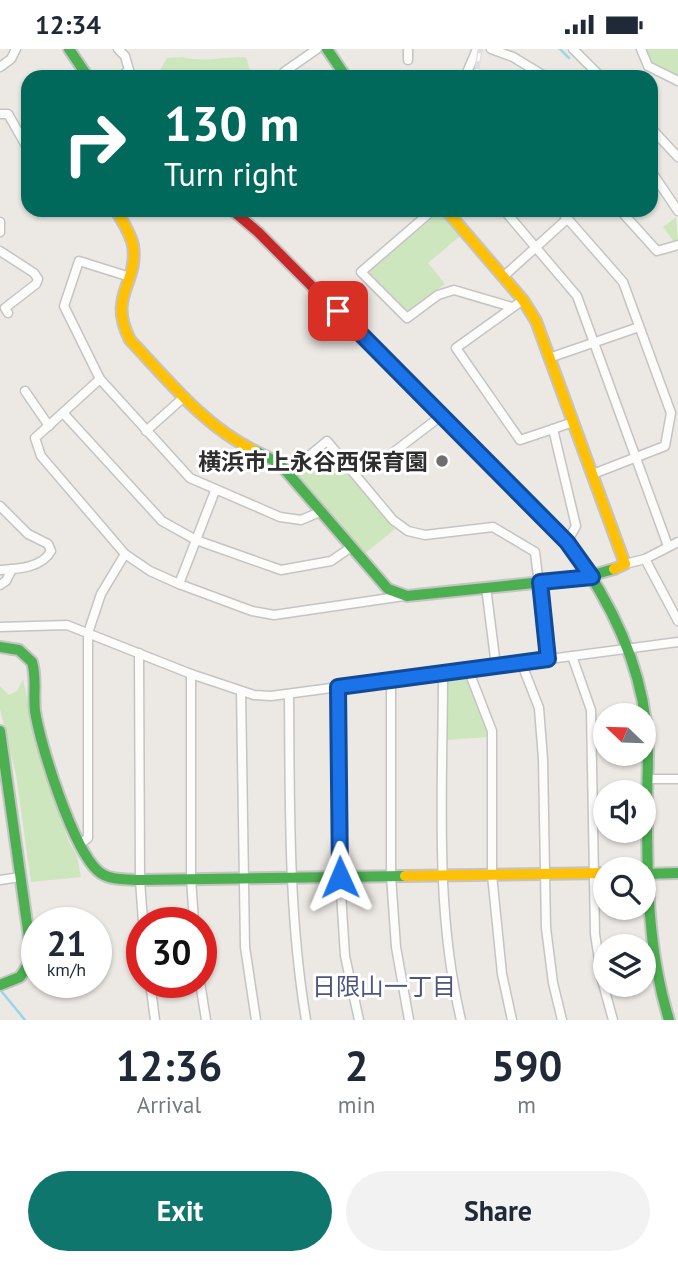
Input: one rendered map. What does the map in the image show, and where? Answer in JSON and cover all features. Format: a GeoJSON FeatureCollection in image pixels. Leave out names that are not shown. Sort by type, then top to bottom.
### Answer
{"type":"FeatureCollection","features":[{"type":"Feature","properties":{"kind":"street"},"geometry":{"type":"LineString","coordinates":[[0,67],[11,58],[16,49]]}},
{"type":"Feature","properties":{"kind":"street"},"geometry":{"type":"LineString","coordinates":[[69,49],[83,70]]}},
{"type":"Feature","properties":{"kind":"street"},"geometry":{"type":"LineString","coordinates":[[118,49],[125,56],[129,70]]}},
{"type":"Feature","properties":{"kind":"street"},"geometry":{"type":"LineString","coordinates":[[287,70],[317,49]]}},
{"type":"Feature","properties":{"kind":"street"},"geometry":{"type":"LineString","coordinates":[[327,49],[341,70]]}},
{"type":"Feature","properties":{"kind":"street"},"geometry":{"type":"LineString","coordinates":[[408,49],[408,59]]}},
{"type":"Feature","properties":{"kind":"street"},"geometry":{"type":"LineString","coordinates":[[468,70],[477,49]]}},
{"type":"Feature","properties":{"kind":"street"},"geometry":{"type":"LineString","coordinates":[[491,49],[513,57],[534,70]]}},
{"type":"Feature","properties":{"kind":"street"},"geometry":{"type":"LineString","coordinates":[[573,49],[594,70]]}},
{"type":"Feature","properties":{"kind":"street"},"geometry":{"type":"LineString","coordinates":[[641,49],[648,66],[656,70]]}},
{"type":"Feature","properties":{"kind":"street"},"geometry":{"type":"LineString","coordinates":[[658,71],[678,81]]}},
{"type":"Feature","properties":{"kind":"street"},"geometry":{"type":"LineString","coordinates":[[0,114],[8,114],[21,137]]}},
{"type":"Feature","properties":{"kind":"street"},"geometry":{"type":"LineString","coordinates":[[658,136],[678,157]]}},
{"type":"Feature","properties":{"kind":"street"},"geometry":{"type":"LineString","coordinates":[[658,181],[678,211]]}},
{"type":"Feature","properties":{"kind":"street"},"geometry":{"type":"LineString","coordinates":[[120,217],[132,240],[134,253],[118,306],[121,325],[130,340],[183,398],[232,440],[278,463],[388,589],[407,596]]}},
{"type":"Feature","properties":{"kind":"street"},"geometry":{"type":"LineString","coordinates":[[240,217],[567,542],[592,577],[629,648],[646,721],[646,857]]}},
{"type":"Feature","properties":{"kind":"street"},"geometry":{"type":"LineString","coordinates":[[425,217],[361,272],[407,318],[438,295],[454,290],[512,307]]}},
{"type":"Feature","properties":{"kind":"street"},"geometry":{"type":"LineString","coordinates":[[452,217],[523,300],[536,321],[625,564]]}},
{"type":"Feature","properties":{"kind":"street"},"geometry":{"type":"LineString","coordinates":[[510,217],[577,296],[596,341],[668,546]]}},
{"type":"Feature","properties":{"kind":"street"},"geometry":{"type":"LineString","coordinates":[[503,277],[536,247],[562,217]]}},
{"type":"Feature","properties":{"kind":"street"},"geometry":{"type":"LineString","coordinates":[[568,217],[623,282],[671,413],[665,446],[593,474]]}},
{"type":"Feature","properties":{"kind":"street"},"geometry":{"type":"LineString","coordinates":[[626,217],[657,251],[678,245]]}},
{"type":"Feature","properties":{"kind":"street"},"geometry":{"type":"LineString","coordinates":[[0,222],[0,232]]}},
{"type":"Feature","properties":{"kind":"street"},"geometry":{"type":"LineString","coordinates":[[0,251],[34,273],[38,279],[36,284],[5,308],[8,313]]}},
{"type":"Feature","properties":{"kind":"street"},"geometry":{"type":"LineString","coordinates":[[127,276],[79,261],[64,306],[100,379],[190,478],[280,517],[301,520],[320,512]]}},
{"type":"Feature","properties":{"kind":"street"},"geometry":{"type":"LineString","coordinates":[[523,300],[456,348],[520,440],[573,422]]}},
{"type":"Feature","properties":{"kind":"street"},"geometry":{"type":"LineString","coordinates":[[549,358],[639,327]]}},
{"type":"Feature","properties":{"kind":"street"},"geometry":{"type":"LineString","coordinates":[[100,379],[36,438],[41,456],[125,554],[150,571],[252,611],[274,615],[407,596],[592,577],[646,559],[678,542]]}},
{"type":"Feature","properties":{"kind":"street"},"geometry":{"type":"LineString","coordinates":[[26,391],[49,426]]}},
{"type":"Feature","properties":{"kind":"street"},"geometry":{"type":"LineString","coordinates":[[146,431],[183,398]]}},
{"type":"Feature","properties":{"kind":"street"},"geometry":{"type":"LineString","coordinates":[[64,414],[162,521],[196,540],[281,570],[331,561],[350,548]]}},
{"type":"Feature","properties":{"kind":"street"},"geometry":{"type":"LineString","coordinates":[[351,470],[382,461],[442,416]]}},
{"type":"Feature","properties":{"kind":"street"},"geometry":{"type":"LineString","coordinates":[[553,429],[576,526],[567,542]]}},
{"type":"Feature","properties":{"kind":"street"},"geometry":{"type":"LineString","coordinates":[[287,474],[327,441],[393,520],[408,531],[425,535],[493,527],[535,552],[548,659]]}},
{"type":"Feature","properties":{"kind":"street"},"geometry":{"type":"LineString","coordinates":[[179,584],[215,491]]}},
{"type":"Feature","properties":{"kind":"street"},"geometry":{"type":"LineString","coordinates":[[0,506],[28,534],[48,544],[51,551],[48,556],[25,569],[0,570]]}},
{"type":"Feature","properties":{"kind":"street"},"geometry":{"type":"LineString","coordinates":[[80,844],[88,838],[88,633],[101,594],[125,554]]}},
{"type":"Feature","properties":{"kind":"street"},"geometry":{"type":"LineString","coordinates":[[646,559],[678,621]]}},
{"type":"Feature","properties":{"kind":"street"},"geometry":{"type":"LineString","coordinates":[[0,585],[6,581],[12,569]]}},
{"type":"Feature","properties":{"kind":"street"},"geometry":{"type":"LineString","coordinates":[[486,587],[496,666]]}},
{"type":"Feature","properties":{"kind":"street"},"geometry":{"type":"LineString","coordinates":[[0,627],[43,623],[67,625],[191,674],[241,691],[263,695],[289,694],[678,642]]}},
{"type":"Feature","properties":{"kind":"street"},"geometry":{"type":"LineString","coordinates":[[0,647],[11,646],[22,651],[31,660],[40,730],[80,844],[96,870],[108,877],[140,880],[593,873]]}},
{"type":"Feature","properties":{"kind":"street"},"geometry":{"type":"LineString","coordinates":[[139,653],[142,907]]}},
{"type":"Feature","properties":{"kind":"street"},"geometry":{"type":"LineString","coordinates":[[572,656],[591,710],[599,857]]}},
{"type":"Feature","properties":{"kind":"street"},"geometry":{"type":"LineString","coordinates":[[521,663],[539,708],[544,759],[546,929],[553,983],[562,1020]]}},
{"type":"Feature","properties":{"kind":"street"},"geometry":{"type":"LineString","coordinates":[[468,670],[481,696],[492,731],[492,875],[502,974],[512,1020]]}},
{"type":"Feature","properties":{"kind":"street"},"geometry":{"type":"LineString","coordinates":[[443,673],[443,876],[452,981],[461,1020]]}},
{"type":"Feature","properties":{"kind":"street"},"geometry":{"type":"LineString","coordinates":[[191,674],[193,907]]}},
{"type":"Feature","properties":{"kind":"street"},"geometry":{"type":"LineString","coordinates":[[391,680],[391,876],[396,947],[409,1020]]}},
{"type":"Feature","properties":{"kind":"street"},"geometry":{"type":"LineString","coordinates":[[338,687],[340,877],[345,956],[359,1020]]}},
{"type":"Feature","properties":{"kind":"street"},"geometry":{"type":"LineString","coordinates":[[241,691],[245,947],[256,1020]]}},
{"type":"Feature","properties":{"kind":"street"},"geometry":{"type":"LineString","coordinates":[[289,694],[291,877],[296,960],[306,1020]]}},
{"type":"Feature","properties":{"kind":"street"},"geometry":{"type":"LineString","coordinates":[[0,731],[32,959],[26,972],[16,981],[0,985]]}},
{"type":"Feature","properties":{"kind":"street"},"geometry":{"type":"LineString","coordinates":[[647,779],[678,779]]}},
{"type":"Feature","properties":{"kind":"street"},"geometry":{"type":"LineString","coordinates":[[656,874],[678,873]]}},
{"type":"Feature","properties":{"kind":"street"},"geometry":{"type":"LineString","coordinates":[[0,880],[20,877]]}},
{"type":"Feature","properties":{"kind":"street"},"geometry":{"type":"LineString","coordinates":[[596,920],[595,934],[602,980],[613,1020]]}},
{"type":"Feature","properties":{"kind":"street"},"geometry":{"type":"LineString","coordinates":[[650,920],[653,954],[669,1020]]}},
{"type":"Feature","properties":{"kind":"street"},"geometry":{"type":"LineString","coordinates":[[152,998],[155,1020]]}},
{"type":"Feature","properties":{"kind":"street"},"geometry":{"type":"LineString","coordinates":[[203,998],[206,1020]]}},
{"type":"Feature","properties":{"kind":"green space"},"geometry":{"type":"Polygon","coordinates":[[[646,49],[678,49],[678,78],[652,65],[646,49]]]}},
{"type":"Feature","properties":{"kind":"green space"},"geometry":{"type":"Polygon","coordinates":[[[246,57],[250,70],[160,70],[167,58],[246,57]]]}},
{"type":"Feature","properties":{"kind":"green space"},"geometry":{"type":"Polygon","coordinates":[[[434,217],[444,217],[460,236],[428,263],[445,284],[407,312],[368,272],[434,217]]]}},
{"type":"Feature","properties":{"kind":"green space"},"geometry":{"type":"Polygon","coordinates":[[[676,217],[678,241],[674,242],[663,227],[676,217]]]}},
{"type":"Feature","properties":{"kind":"green space"},"geometry":{"type":"Polygon","coordinates":[[[326,447],[395,529],[363,555],[293,474],[326,447]]]}},
{"type":"Feature","properties":{"kind":"green space"},"geometry":{"type":"Polygon","coordinates":[[[467,675],[488,729],[488,737],[447,740],[447,676],[467,675]]]}},
{"type":"Feature","properties":{"kind":"green space"},"geometry":{"type":"Polygon","coordinates":[[[23,679],[40,759],[69,842],[77,856],[81,877],[31,882],[16,775],[0,709],[0,686],[9,695],[17,691],[23,679]]]}},
{"type":"Feature","properties":{"kind":"waterway"},"geometry":{"type":"LineString","coordinates":[[560,49],[569,58]]}},
{"type":"Feature","properties":{"kind":"waterway"},"geometry":{"type":"LineString","coordinates":[[2,992],[25,1020]]}},
{"type":"Feature","properties":{"kind":"railway"},"geometry":{"type":"LineString","coordinates":[[477,70],[480,49]]}},
{"type":"Feature","properties":{"kind":"traffic: fast"},"geometry":{"type":"LineString","coordinates":[[69,49],[83,70]]}},
{"type":"Feature","properties":{"kind":"traffic: fast"},"geometry":{"type":"LineString","coordinates":[[327,49],[341,70]]}},
{"type":"Feature","properties":{"kind":"traffic: fast"},"geometry":{"type":"LineString","coordinates":[[255,451],[279,463],[388,589],[407,596],[582,578],[614,569]]}},
{"type":"Feature","properties":{"kind":"traffic: fast"},"geometry":{"type":"LineString","coordinates":[[571,547],[598,587],[620,630],[642,698],[648,742],[647,858],[652,939],[669,1020]]}},
{"type":"Feature","properties":{"kind":"traffic: fast"},"geometry":{"type":"LineString","coordinates":[[0,647],[19,650],[32,662],[38,727],[59,796],[78,841],[88,859],[102,874],[118,879],[140,880],[405,876]]}},
{"type":"Feature","properties":{"kind":"traffic: fast"},"geometry":{"type":"LineString","coordinates":[[0,731],[32,959],[20,977],[0,985]]}},
{"type":"Feature","properties":{"kind":"traffic: fast"},"geometry":{"type":"LineString","coordinates":[[656,874],[678,873]]}},
{"type":"Feature","properties":{"kind":"traffic: slow"},"geometry":{"type":"LineString","coordinates":[[120,217],[133,245],[132,270],[122,300],[124,325],[130,340],[203,416],[255,451]]}},
{"type":"Feature","properties":{"kind":"traffic: slow"},"geometry":{"type":"LineString","coordinates":[[452,217],[523,300],[536,321],[625,564],[614,569]]}},
{"type":"Feature","properties":{"kind":"traffic: slow"},"geometry":{"type":"LineString","coordinates":[[405,876],[593,873]]}},
{"type":"Feature","properties":{"kind":"traffic: jam"},"geometry":{"type":"LineString","coordinates":[[240,217],[571,547]]}},
{"type":"Feature","properties":{"kind":"place","name":"横浜市上永谷西保育園"},"geometry":{"type":"Point","coordinates":[442,461]}},
{"type":"Feature","properties":{"kind":"district","name":"日限山一丁目"},"geometry":{"type":"Point","coordinates":[384,986]}},
{"type":"Feature","properties":{"kind":"route"},"geometry":{"type":"LineString","coordinates":[[338,311],[567,542],[592,577],[540,582],[548,659],[338,687],[340,877]]}}]}
